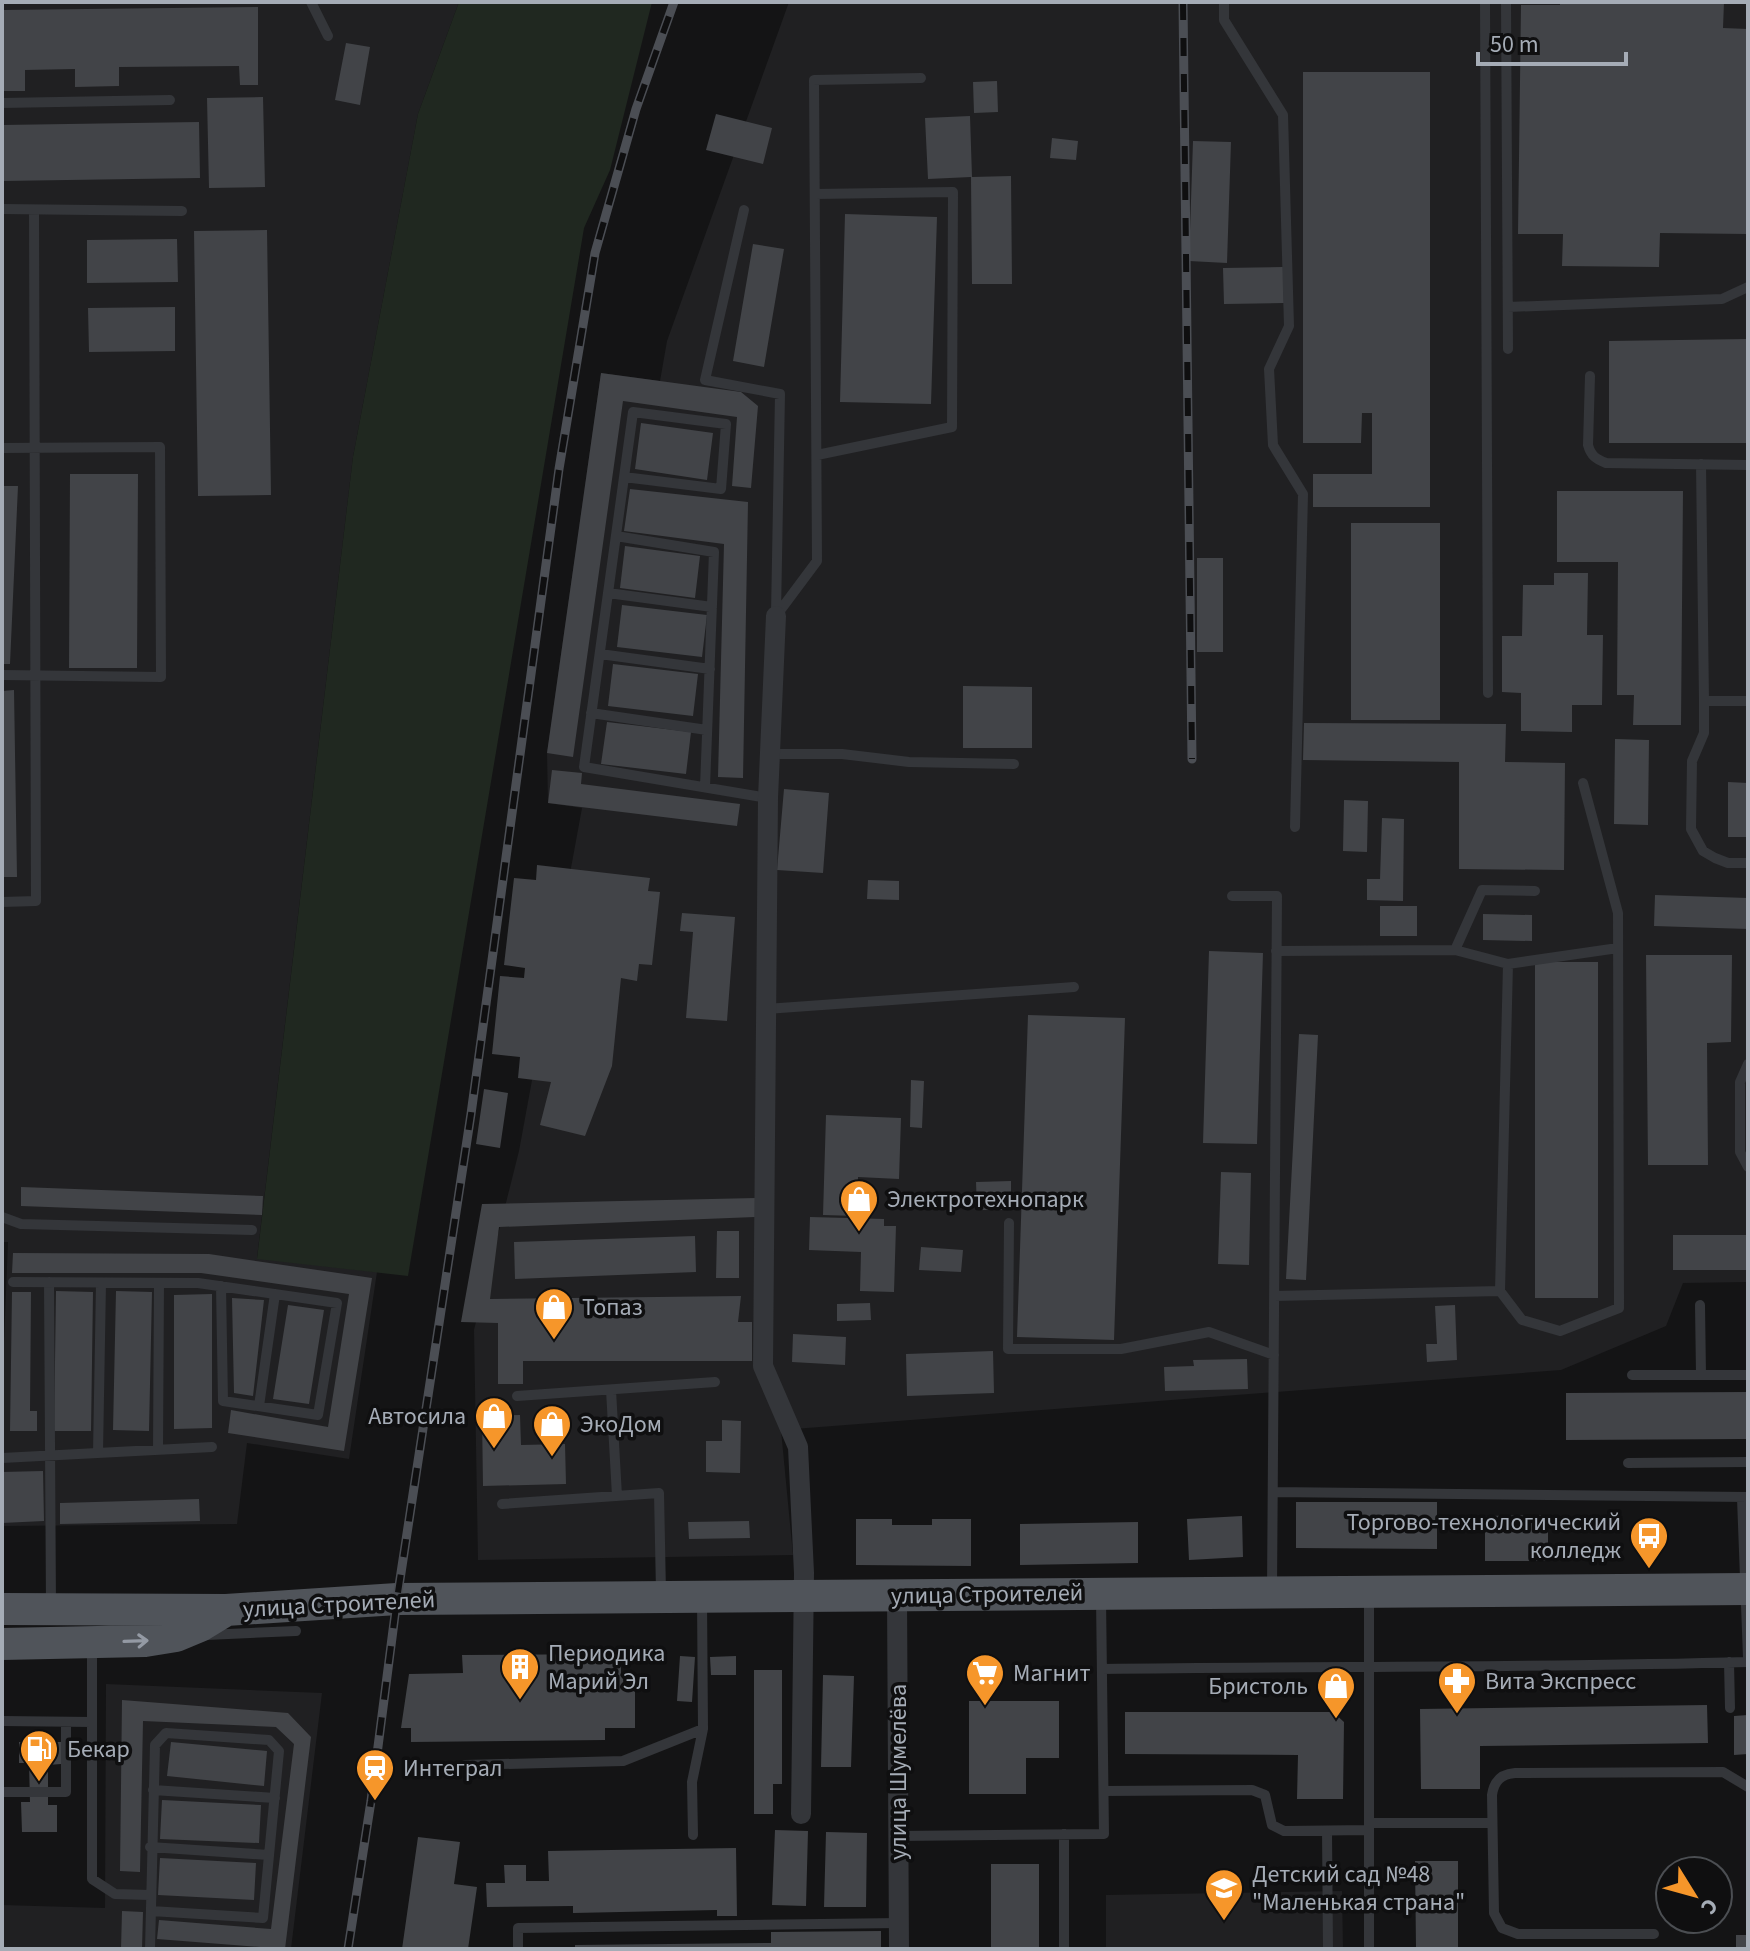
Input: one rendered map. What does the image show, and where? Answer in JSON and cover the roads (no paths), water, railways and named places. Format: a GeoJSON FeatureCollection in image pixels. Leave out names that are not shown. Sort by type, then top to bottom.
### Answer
{"type":"FeatureCollection","features":[{"type":"Feature","properties":{"kind":"main road","name":"улица Строителей"},"geometry":{"type":"LineString","coordinates":[[2,1609],[226,1610],[397,1599],[1747,1589]]}},
{"type":"Feature","properties":{"kind":"main road","name":"улица Строителей"},"geometry":{"type":"LineString","coordinates":[[2,1644],[145,1641],[176,1636],[226,1610]]}},
{"type":"Feature","properties":{"kind":"street"},"geometry":{"type":"LineString","coordinates":[[776,616],[768,798],[763,1366],[798,1447],[804,1597],[801,1814]]}},
{"type":"Feature","properties":{"kind":"street","name":"улица Шумелёва"},"geometry":{"type":"LineString","coordinates":[[897,1595],[899,1949]]}},
{"type":"Feature","properties":{"kind":"lane"},"geometry":{"type":"LineString","coordinates":[[311,2],[328,36]]}},
{"type":"Feature","properties":{"kind":"lane"},"geometry":{"type":"LineString","coordinates":[[1224,2],[1224,20],[1283,115],[1289,326],[1269,369],[1273,445],[1303,494],[1295,827]]}},
{"type":"Feature","properties":{"kind":"lane"},"geometry":{"type":"LineString","coordinates":[[1485,2],[1488,693]]}},
{"type":"Feature","properties":{"kind":"lane"},"geometry":{"type":"LineString","coordinates":[[1506,2],[1508,349]]}},
{"type":"Feature","properties":{"kind":"lane"},"geometry":{"type":"LineString","coordinates":[[776,616],[817,561],[814,80],[921,78]]}},
{"type":"Feature","properties":{"kind":"lane"},"geometry":{"type":"LineString","coordinates":[[2,103],[170,100]]}},
{"type":"Feature","properties":{"kind":"lane"},"geometry":{"type":"LineString","coordinates":[[815,194],[953,192],[952,427],[817,455]]}},
{"type":"Feature","properties":{"kind":"lane"},"geometry":{"type":"LineString","coordinates":[[2,209],[182,211]]}},
{"type":"Feature","properties":{"kind":"lane"},"geometry":{"type":"LineString","coordinates":[[2,902],[36,901],[34,210]]}},
{"type":"Feature","properties":{"kind":"lane"},"geometry":{"type":"LineString","coordinates":[[744,210],[705,380],[780,394],[776,616]]}},
{"type":"Feature","properties":{"kind":"lane"},"geometry":{"type":"LineString","coordinates":[[1508,307],[1722,299],[1748,287]]}},
{"type":"Feature","properties":{"kind":"lane"},"geometry":{"type":"LineString","coordinates":[[1590,376],[1588,445],[1594,457],[1606,463],[1748,465]]}},
{"type":"Feature","properties":{"kind":"lane"},"geometry":{"type":"LineString","coordinates":[[624,477],[721,489],[726,424],[633,412],[591,713],[584,767],[768,798]]}},
{"type":"Feature","properties":{"kind":"lane"},"geometry":{"type":"LineString","coordinates":[[2,448],[160,447],[161,677],[2,675]]}},
{"type":"Feature","properties":{"kind":"lane"},"geometry":{"type":"LineString","coordinates":[[1701,464],[1704,733],[1692,761],[1691,829],[1703,851],[1728,863],[1748,863]]}},
{"type":"Feature","properties":{"kind":"lane"},"geometry":{"type":"LineString","coordinates":[[616,536],[714,552],[705,787]]}},
{"type":"Feature","properties":{"kind":"lane"},"geometry":{"type":"LineString","coordinates":[[608,593],[712,607]]}},
{"type":"Feature","properties":{"kind":"lane"},"geometry":{"type":"LineString","coordinates":[[600,654],[710,669]]}},
{"type":"Feature","properties":{"kind":"lane"},"geometry":{"type":"LineString","coordinates":[[1704,701],[1748,701]]}},
{"type":"Feature","properties":{"kind":"lane"},"geometry":{"type":"LineString","coordinates":[[591,713],[707,730]]}},
{"type":"Feature","properties":{"kind":"lane"},"geometry":{"type":"LineString","coordinates":[[769,754],[842,754],[909,762],[1014,764]]}},
{"type":"Feature","properties":{"kind":"lane"},"geometry":{"type":"LineString","coordinates":[[1508,964],[1500,1291],[1522,1320],[1560,1331],[1619,1308],[1618,913],[1583,783]]}},
{"type":"Feature","properties":{"kind":"lane"},"geometry":{"type":"LineString","coordinates":[[1455,950],[1482,890],[1535,891]]}},
{"type":"Feature","properties":{"kind":"lane"},"geometry":{"type":"LineString","coordinates":[[1232,896],[1277,896],[1272,1592]]}},
{"type":"Feature","properties":{"kind":"lane"},"geometry":{"type":"LineString","coordinates":[[1276,951],[1455,950],[1508,964],[1618,948]]}},
{"type":"Feature","properties":{"kind":"lane"},"geometry":{"type":"LineString","coordinates":[[766,1009],[1074,987]]}},
{"type":"Feature","properties":{"kind":"lane"},"geometry":{"type":"LineString","coordinates":[[1748,1064],[1740,1082],[1740,1152],[1748,1167]]}},
{"type":"Feature","properties":{"kind":"lane"},"geometry":{"type":"LineString","coordinates":[[2,1217],[21,1224],[252,1230]]}},
{"type":"Feature","properties":{"kind":"lane"},"geometry":{"type":"LineString","coordinates":[[1009,1223],[1008,1349],[1121,1349],[1209,1332],[1274,1355]]}},
{"type":"Feature","properties":{"kind":"lane"},"geometry":{"type":"LineString","coordinates":[[13,1282],[221,1286],[337,1303],[318,1415],[223,1401],[221,1286]]}},
{"type":"Feature","properties":{"kind":"lane"},"geometry":{"type":"LineString","coordinates":[[49,1282],[51,1609]]}},
{"type":"Feature","properties":{"kind":"lane"},"geometry":{"type":"LineString","coordinates":[[98,1453],[101,1283]]}},
{"type":"Feature","properties":{"kind":"lane"},"geometry":{"type":"LineString","coordinates":[[158,1450],[159,1283]]}},
{"type":"Feature","properties":{"kind":"lane"},"geometry":{"type":"LineString","coordinates":[[1274,1296],[1500,1291]]}},
{"type":"Feature","properties":{"kind":"lane"},"geometry":{"type":"LineString","coordinates":[[259,1406],[275,1294]]}},
{"type":"Feature","properties":{"kind":"lane"},"geometry":{"type":"LineString","coordinates":[[1700,1305],[1701,1375]]}},
{"type":"Feature","properties":{"kind":"lane"},"geometry":{"type":"LineString","coordinates":[[1632,1375],[1748,1375]]}},
{"type":"Feature","properties":{"kind":"lane"},"geometry":{"type":"LineString","coordinates":[[517,1396],[715,1382]]}},
{"type":"Feature","properties":{"kind":"lane"},"geometry":{"type":"LineString","coordinates":[[611,1390],[617,1496]]}},
{"type":"Feature","properties":{"kind":"lane"},"geometry":{"type":"LineString","coordinates":[[2,1458],[212,1447]]}},
{"type":"Feature","properties":{"kind":"lane"},"geometry":{"type":"LineString","coordinates":[[1628,1463],[1748,1462]]}},
{"type":"Feature","properties":{"kind":"lane"},"geometry":{"type":"LineString","coordinates":[[1102,1669],[1495,1668],[1748,1660],[1745,1498],[1273,1492]]}},
{"type":"Feature","properties":{"kind":"lane"},"geometry":{"type":"LineString","coordinates":[[502,1504],[659,1493],[661,1598]]}},
{"type":"Feature","properties":{"kind":"lane"},"geometry":{"type":"LineString","coordinates":[[1369,1591],[1369,1949]]}},
{"type":"Feature","properties":{"kind":"lane"},"geometry":{"type":"LineString","coordinates":[[898,1836],[1104,1834],[1101,1592]]}},
{"type":"Feature","properties":{"kind":"lane"},"geometry":{"type":"LineString","coordinates":[[693,1835],[692,1782],[703,1729],[702,1597]]}},
{"type":"Feature","properties":{"kind":"lane"},"geometry":{"type":"LineString","coordinates":[[176,1636],[296,1631]]}},
{"type":"Feature","properties":{"kind":"lane"},"geometry":{"type":"LineString","coordinates":[[92,1642],[92,1879],[115,1894],[150,1895]]}},
{"type":"Feature","properties":{"kind":"lane"},"geometry":{"type":"LineString","coordinates":[[1729,1662],[1730,1708]]}},
{"type":"Feature","properties":{"kind":"lane"},"geometry":{"type":"LineString","coordinates":[[2,1721],[92,1722]]}},
{"type":"Feature","properties":{"kind":"lane"},"geometry":{"type":"LineString","coordinates":[[2,1792],[66,1792],[66,1722]]}},
{"type":"Feature","properties":{"kind":"lane"},"geometry":{"type":"LineString","coordinates":[[465,1765],[623,1761],[703,1729]]}},
{"type":"Feature","properties":{"kind":"lane"},"geometry":{"type":"LineString","coordinates":[[150,1949],[150,1847],[155,1745],[166,1733],[269,1740],[279,1751],[263,1918],[151,1911]]}},
{"type":"Feature","properties":{"kind":"lane"},"geometry":{"type":"LineString","coordinates":[[1654,1934],[1518,1934],[1502,1928],[1494,1913],[1493,1789],[1498,1779],[1509,1773],[1723,1772],[1748,1787]]}},
{"type":"Feature","properties":{"kind":"lane"},"geometry":{"type":"LineString","coordinates":[[153,1790],[275,1798]]}},
{"type":"Feature","properties":{"kind":"lane"},"geometry":{"type":"LineString","coordinates":[[1104,1791],[1252,1790],[1265,1795],[1270,1817],[1277,1829],[1284,1831],[1492,1823]]}},
{"type":"Feature","properties":{"kind":"lane"},"geometry":{"type":"LineString","coordinates":[[1327,1831],[1328,1949]]}},
{"type":"Feature","properties":{"kind":"lane"},"geometry":{"type":"LineString","coordinates":[[1064,1834],[1064,1949]]}},
{"type":"Feature","properties":{"kind":"lane"},"geometry":{"type":"LineString","coordinates":[[150,1847],[269,1855]]}},
{"type":"Feature","properties":{"kind":"lane"},"geometry":{"type":"LineString","coordinates":[[518,1949],[518,1928],[899,1923]]}},
{"type":"Feature","properties":{"kind":"railway"},"geometry":{"type":"LineString","coordinates":[[348,1949],[397,1599],[471,1114],[559,469],[595,253],[636,109],[674,2]]}},
{"type":"Feature","properties":{"kind":"railway"},"geometry":{"type":"LineString","coordinates":[[1183,2],[1192,759]]}},
{"type":"Feature","properties":{"kind":"place","name":"Электротехнопарк"},"geometry":{"type":"Point","coordinates":[859,1233]}},
{"type":"Feature","properties":{"kind":"place","name":"Топаз"},"geometry":{"type":"Point","coordinates":[554,1341]}},
{"type":"Feature","properties":{"kind":"place","name":"Автосила"},"geometry":{"type":"Point","coordinates":[494,1450]}},
{"type":"Feature","properties":{"kind":"place","name":"ЭкоДом"},"geometry":{"type":"Point","coordinates":[552,1458]}},
{"type":"Feature","properties":{"kind":"place","name":"Торгово-технологический колледж"},"geometry":{"type":"Point","coordinates":[1649,1570]}},
{"type":"Feature","properties":{"kind":"place","name":"Периодика Марий Эл"},"geometry":{"type":"Point","coordinates":[520,1701]}},
{"type":"Feature","properties":{"kind":"place","name":"Магнит"},"geometry":{"type":"Point","coordinates":[985,1707]}},
{"type":"Feature","properties":{"kind":"place","name":"Вита Экспресс"},"geometry":{"type":"Point","coordinates":[1457,1715]}},
{"type":"Feature","properties":{"kind":"place","name":"Бристоль"},"geometry":{"type":"Point","coordinates":[1336,1720]}},
{"type":"Feature","properties":{"kind":"place","name":"Бекар"},"geometry":{"type":"Point","coordinates":[39,1783]}},
{"type":"Feature","properties":{"kind":"place","name":"Интеграл"},"geometry":{"type":"Point","coordinates":[375,1802]}},
{"type":"Feature","properties":{"kind":"place","name":"Детский сад №48 \"Маленькая страна\""},"geometry":{"type":"Point","coordinates":[1224,1922]}}]}
